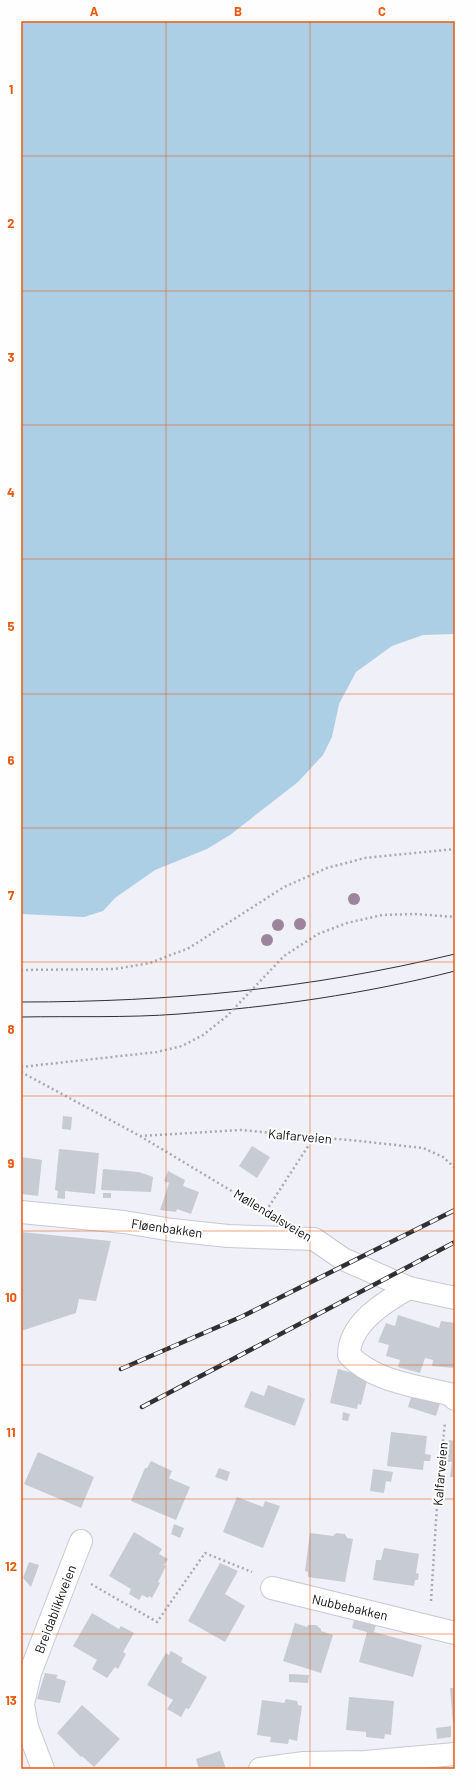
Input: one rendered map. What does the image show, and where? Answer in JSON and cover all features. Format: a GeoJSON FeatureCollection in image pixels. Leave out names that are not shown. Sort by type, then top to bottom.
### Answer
{"type":"FeatureCollection","features":[{"type":"Feature","properties":{"kind":"street","name":"Fløenbakken"},"geometry":{"type":"LineString","coordinates":[[21,1212],[228,1236],[314,1239]]}},
{"type":"Feature","properties":{"kind":"street","name":"Møllendalsveien"},"geometry":{"type":"LineString","coordinates":[[314,1239],[343,1259],[409,1288]]}},
{"type":"Feature","properties":{"kind":"street"},"geometry":{"type":"LineString","coordinates":[[452,1396],[395,1381],[373,1372],[355,1361],[350,1355],[349,1345],[353,1336],[367,1318],[382,1305],[409,1288],[455,1298]]}},
{"type":"Feature","properties":{"kind":"street","name":"Breidablikkveien"},"geometry":{"type":"LineString","coordinates":[[43,1769],[27,1727],[23,1704],[30,1673],[81,1541]]}},
{"type":"Feature","properties":{"kind":"street","name":"Nubbebakken"},"geometry":{"type":"LineString","coordinates":[[272,1588],[455,1633]]}},
{"type":"Feature","properties":{"kind":"street"},"geometry":{"type":"LineString","coordinates":[[260,1769],[304,1763],[365,1762],[455,1754]]}},
{"type":"Feature","properties":{"kind":"path"},"geometry":{"type":"LineString","coordinates":[[21,970],[115,969],[150,963],[189,948],[284,887],[327,868],[366,858],[455,849]]}},
{"type":"Feature","properties":{"kind":"path"},"geometry":{"type":"LineString","coordinates":[[21,1067],[157,1052],[182,1046],[202,1035],[227,1016],[284,956],[318,934],[347,923],[382,915],[415,914],[455,917]]}},
{"type":"Feature","properties":{"kind":"path","name":"Møllendalsveien"},"geometry":{"type":"LineString","coordinates":[[21,1072],[140,1136],[266,1211],[314,1137]]}},
{"type":"Feature","properties":{"kind":"path","name":"Kalfarveien"},"geometry":{"type":"LineString","coordinates":[[140,1136],[241,1130],[423,1148],[443,1157],[455,1168]]}},
{"type":"Feature","properties":{"kind":"path","name":"Kalfarveien"},"geometry":{"type":"LineString","coordinates":[[428,1626],[438,1490],[452,1396]]}},
{"type":"Feature","properties":{"kind":"path"},"geometry":{"type":"LineString","coordinates":[[88,1582],[157,1622],[205,1553],[233,1564]]}},
{"type":"Feature","properties":{"kind":"water"},"geometry":{"type":"Polygon","coordinates":[[[21,21],[455,21],[455,634],[423,635],[392,646],[356,672],[339,704],[332,737],[323,755],[298,782],[230,835],[207,849],[155,870],[115,898],[103,911],[84,917],[21,914],[21,21]]]}},
{"type":"Feature","properties":{"kind":"building"},"geometry":{"type":"Polygon","coordinates":[[[63,1116],[72,1117],[71,1130],[62,1129],[63,1116]]]}},
{"type":"Feature","properties":{"kind":"building"},"geometry":{"type":"Polygon","coordinates":[[[252,1146],[270,1157],[257,1178],[239,1166],[252,1146]]]}},
{"type":"Feature","properties":{"kind":"building"},"geometry":{"type":"Polygon","coordinates":[[[59,1149],[99,1153],[95,1194],[65,1191],[65,1199],[57,1198],[58,1191],[55,1190],[59,1149]]]}},
{"type":"Feature","properties":{"kind":"building"},"geometry":{"type":"Polygon","coordinates":[[[21,1157],[42,1160],[38,1196],[21,1194],[21,1157]]]}},
{"type":"Feature","properties":{"kind":"building"},"geometry":{"type":"Polygon","coordinates":[[[103,1169],[139,1172],[153,1177],[151,1192],[101,1190],[103,1169]]]}},
{"type":"Feature","properties":{"kind":"building"},"geometry":{"type":"Polygon","coordinates":[[[168,1171],[185,1180],[183,1186],[199,1192],[191,1214],[177,1209],[176,1212],[160,1210],[169,1183],[164,1181],[168,1171]]]}},
{"type":"Feature","properties":{"kind":"building"},"geometry":{"type":"Polygon","coordinates":[[[103,1193],[111,1193],[111,1198],[103,1198],[103,1193]]]}},
{"type":"Feature","properties":{"kind":"building"},"geometry":{"type":"Polygon","coordinates":[[[21,1232],[111,1241],[96,1301],[79,1299],[76,1313],[21,1331],[21,1232]]]}},
{"type":"Feature","properties":{"kind":"building"},"geometry":{"type":"Polygon","coordinates":[[[398,1315],[439,1328],[441,1321],[455,1323],[455,1368],[432,1366],[433,1360],[425,1358],[420,1373],[398,1367],[400,1360],[386,1356],[389,1345],[378,1342],[386,1323],[395,1326],[398,1315]]]}},
{"type":"Feature","properties":{"kind":"building"},"geometry":{"type":"Polygon","coordinates":[[[338,1369],[368,1377],[361,1405],[358,1404],[357,1409],[330,1403],[338,1369]]]}},
{"type":"Feature","properties":{"kind":"building"},"geometry":{"type":"Polygon","coordinates":[[[268,1385],[305,1399],[295,1426],[244,1407],[251,1391],[264,1396],[268,1385]]]}},
{"type":"Feature","properties":{"kind":"building"},"geometry":{"type":"Polygon","coordinates":[[[413,1391],[441,1400],[436,1416],[408,1407],[413,1391]]]}},
{"type":"Feature","properties":{"kind":"building"},"geometry":{"type":"Polygon","coordinates":[[[343,1412],[350,1414],[348,1421],[342,1420],[343,1412]]]}},
{"type":"Feature","properties":{"kind":"building"},"geometry":{"type":"Polygon","coordinates":[[[391,1432],[427,1436],[425,1454],[431,1455],[430,1461],[424,1461],[423,1470],[387,1466],[391,1432]]]}},
{"type":"Feature","properties":{"kind":"building"},"geometry":{"type":"Polygon","coordinates":[[[449,1440],[455,1441],[455,1477],[450,1477],[452,1462],[446,1462],[449,1440]]]}},
{"type":"Feature","properties":{"kind":"building"},"geometry":{"type":"Polygon","coordinates":[[[38,1452],[94,1477],[81,1508],[24,1484],[38,1452]]]}},
{"type":"Feature","properties":{"kind":"building"},"geometry":{"type":"Polygon","coordinates":[[[151,1461],[172,1471],[169,1478],[190,1487],[176,1520],[131,1501],[145,1468],[147,1468],[151,1461]]]}},
{"type":"Feature","properties":{"kind":"building"},"geometry":{"type":"Polygon","coordinates":[[[219,1468],[230,1472],[227,1481],[215,1477],[219,1468]]]}},
{"type":"Feature","properties":{"kind":"building"},"geometry":{"type":"Polygon","coordinates":[[[373,1469],[393,1472],[391,1482],[386,1481],[384,1493],[370,1491],[373,1469]]]}},
{"type":"Feature","properties":{"kind":"building"},"geometry":{"type":"Polygon","coordinates":[[[237,1497],[263,1507],[265,1501],[280,1506],[263,1548],[223,1532],[237,1497]]]}},
{"type":"Feature","properties":{"kind":"building"},"geometry":{"type":"Polygon","coordinates":[[[174,1524],[184,1528],[180,1538],[171,1534],[174,1524]]]}},
{"type":"Feature","properties":{"kind":"building"},"geometry":{"type":"Polygon","coordinates":[[[134,1532],[162,1549],[159,1554],[168,1559],[164,1565],[166,1566],[158,1582],[160,1583],[152,1598],[142,1595],[139,1600],[129,1594],[131,1589],[109,1576],[134,1532]]]}},
{"type":"Feature","properties":{"kind":"building"},"geometry":{"type":"Polygon","coordinates":[[[310,1533],[333,1536],[336,1533],[345,1534],[347,1538],[353,1539],[345,1582],[308,1577],[308,1572],[305,1571],[310,1533]]]}},
{"type":"Feature","properties":{"kind":"building"},"geometry":{"type":"Polygon","coordinates":[[[384,1548],[419,1554],[416,1573],[419,1574],[418,1580],[415,1580],[414,1586],[373,1580],[376,1560],[381,1560],[384,1548]]]}},
{"type":"Feature","properties":{"kind":"building"},"geometry":{"type":"Polygon","coordinates":[[[29,1562],[39,1565],[31,1587],[23,1578],[29,1562]]]}},
{"type":"Feature","properties":{"kind":"building"},"geometry":{"type":"Polygon","coordinates":[[[220,1563],[238,1571],[225,1594],[245,1606],[225,1642],[188,1621],[220,1563]]]}},
{"type":"Feature","properties":{"kind":"building"},"geometry":{"type":"Polygon","coordinates":[[[92,1613],[119,1629],[121,1626],[134,1633],[123,1652],[126,1654],[118,1669],[115,1667],[107,1678],[92,1669],[97,1660],[73,1646],[92,1613]]]}},
{"type":"Feature","properties":{"kind":"building"},"geometry":{"type":"Polygon","coordinates":[[[355,1616],[377,1621],[374,1632],[422,1645],[413,1677],[359,1662],[367,1632],[352,1628],[355,1616]]]}},
{"type":"Feature","properties":{"kind":"building"},"geometry":{"type":"Polygon","coordinates":[[[295,1623],[307,1627],[308,1625],[316,1625],[321,1629],[321,1631],[333,1635],[321,1673],[283,1661],[295,1623]]]}},
{"type":"Feature","properties":{"kind":"building"},"geometry":{"type":"Polygon","coordinates":[[[171,1651],[183,1658],[181,1662],[207,1677],[189,1709],[186,1708],[181,1717],[167,1709],[173,1700],[147,1685],[166,1653],[169,1655],[171,1651]]]}},
{"type":"Feature","properties":{"kind":"building"},"geometry":{"type":"Polygon","coordinates":[[[45,1673],[58,1675],[56,1678],[66,1681],[60,1703],[37,1699],[45,1673]]]}},
{"type":"Feature","properties":{"kind":"building"},"geometry":{"type":"Polygon","coordinates":[[[289,1674],[309,1675],[308,1683],[289,1682],[289,1674]]]}},
{"type":"Feature","properties":{"kind":"building"},"geometry":{"type":"Polygon","coordinates":[[[450,1688],[455,1688],[455,1722],[453,1723],[450,1688]]]}},
{"type":"Feature","properties":{"kind":"building"},"geometry":{"type":"Polygon","coordinates":[[[349,1697],[394,1701],[391,1735],[385,1734],[384,1739],[366,1737],[366,1732],[346,1730],[349,1697]]]}},
{"type":"Feature","properties":{"kind":"building"},"geometry":{"type":"Polygon","coordinates":[[[286,1699],[297,1701],[298,1705],[302,1706],[297,1741],[289,1739],[288,1744],[270,1742],[271,1737],[257,1735],[262,1700],[284,1703],[286,1699]]]}},
{"type":"Feature","properties":{"kind":"building"},"geometry":{"type":"Polygon","coordinates":[[[82,1705],[120,1739],[94,1767],[82,1756],[81,1757],[57,1733],[82,1705]]]}},
{"type":"Feature","properties":{"kind":"building"},"geometry":{"type":"Polygon","coordinates":[[[451,1726],[451,1737],[437,1739],[436,1728],[451,1726]]]}},
{"type":"Feature","properties":{"kind":"building"},"geometry":{"type":"Polygon","coordinates":[[[220,1751],[226,1769],[199,1769],[196,1759],[220,1751]]]}},
{"type":"Feature","properties":{"kind":"tram line"},"geometry":{"type":"LineString","coordinates":[[21,1002],[132,999],[240,991],[293,985],[347,976],[455,954]]}},
{"type":"Feature","properties":{"kind":"tram line"},"geometry":{"type":"LineString","coordinates":[[21,1017],[159,1015],[249,1008],[353,993],[455,971]]}},
{"type":"Feature","properties":{"kind":"railway"},"geometry":{"type":"LineString","coordinates":[[121,1369],[243,1316],[455,1210]]}},
{"type":"Feature","properties":{"kind":"railway"},"geometry":{"type":"LineString","coordinates":[[142,1407],[455,1242]]}}]}
